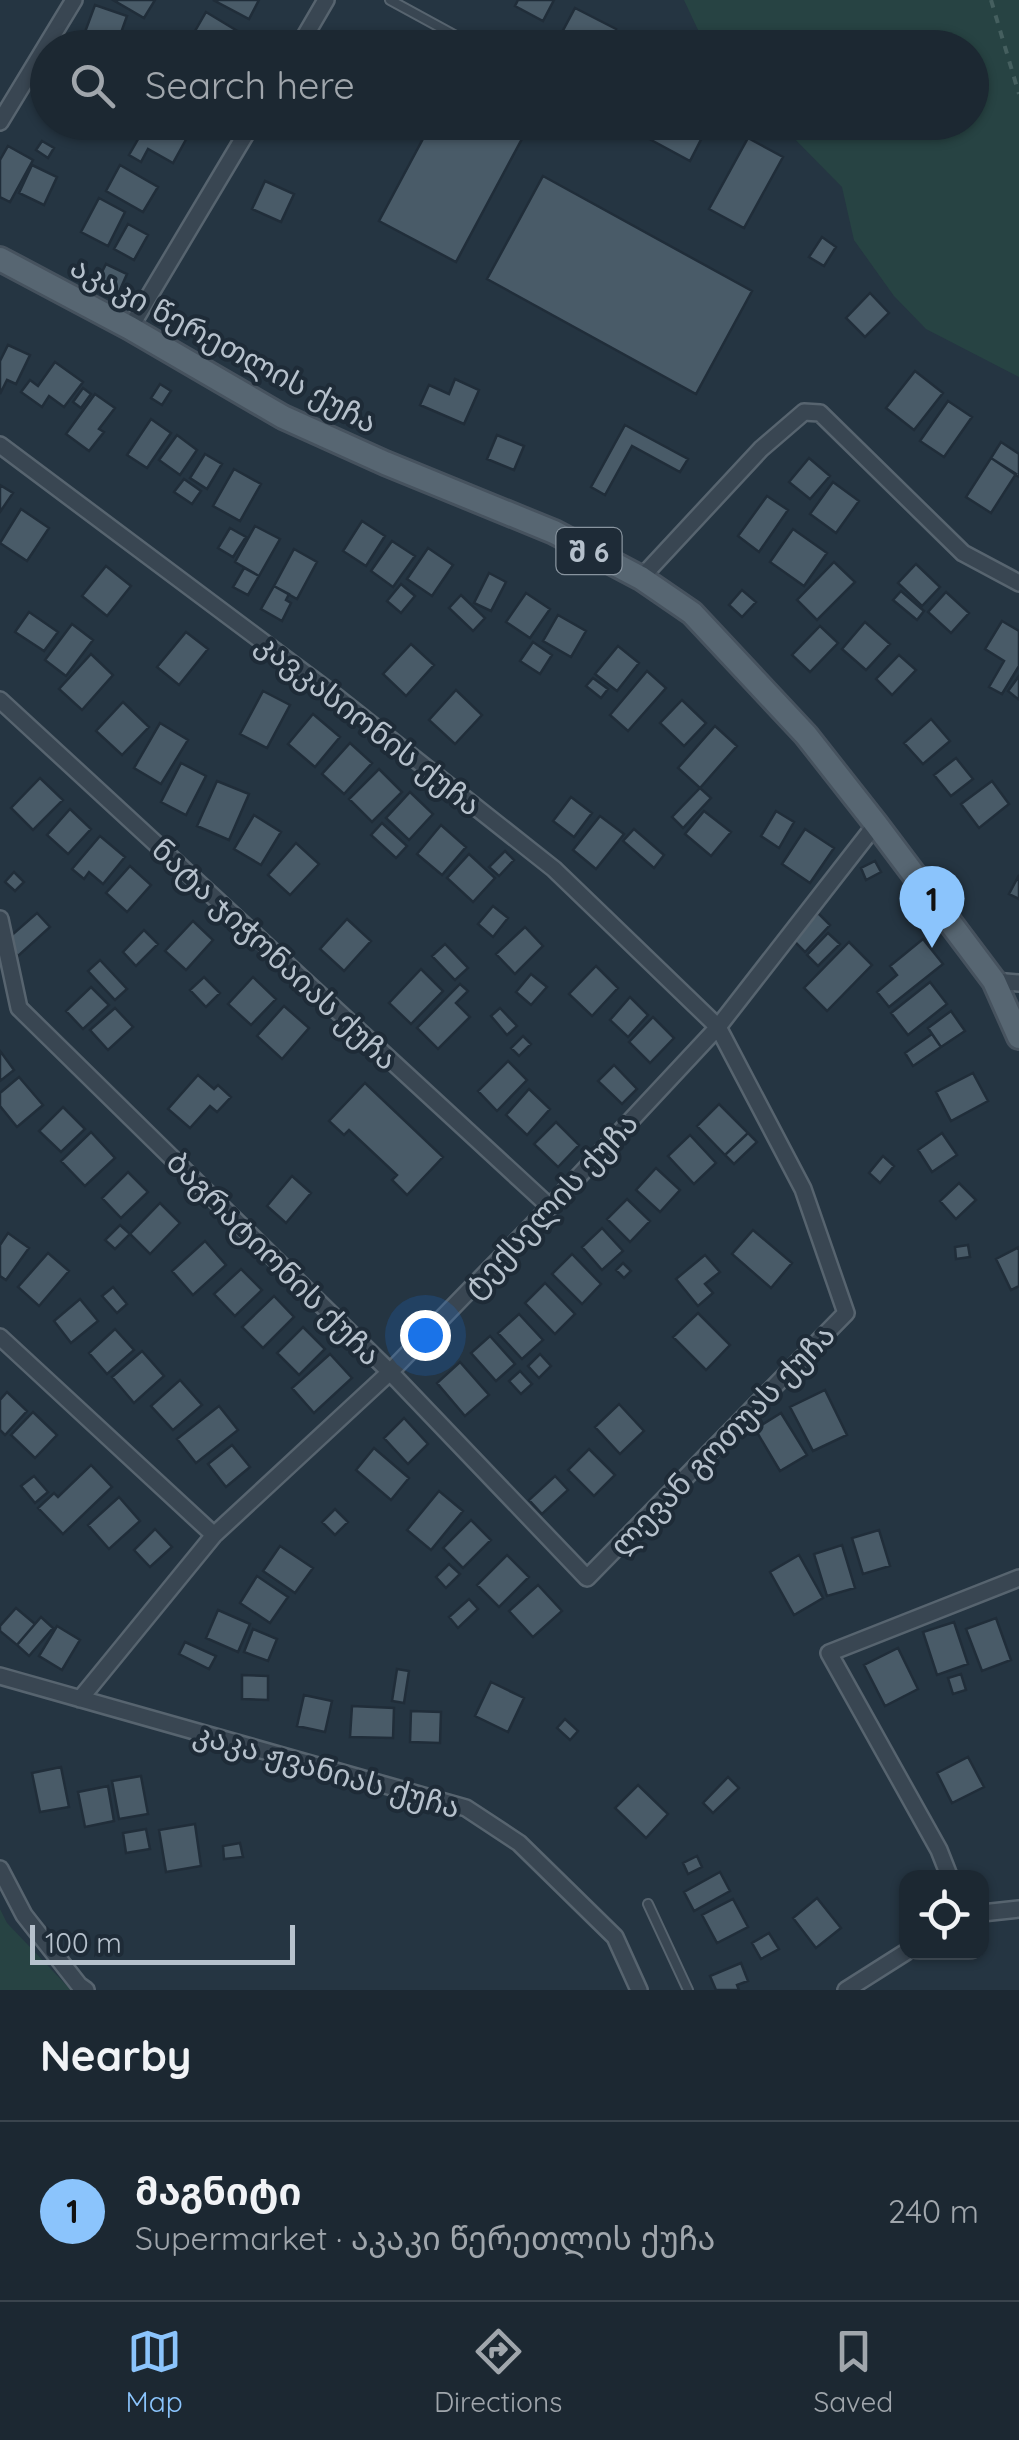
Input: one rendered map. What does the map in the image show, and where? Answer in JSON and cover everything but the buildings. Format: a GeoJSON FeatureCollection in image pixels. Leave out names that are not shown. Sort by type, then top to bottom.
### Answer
{"type":"FeatureCollection","features":[{"type":"Feature","properties":{"kind":"main road","name":"აკაკი წერეთლის ქუჩა"},"geometry":{"type":"LineString","coordinates":[[0,259],[130,328],[283,417],[554,532],[641,578],[692,613],[806,735],[876,824],[994,981],[1019,1037]]}},
{"type":"Feature","properties":{"kind":"street"},"geometry":{"type":"LineString","coordinates":[[56,30],[74,0]]}},
{"type":"Feature","properties":{"kind":"street"},"geometry":{"type":"LineString","coordinates":[[308,30],[326,0]]}},
{"type":"Feature","properties":{"kind":"street"},"geometry":{"type":"LineString","coordinates":[[0,122],[30,73]]}},
{"type":"Feature","properties":{"kind":"street"},"geometry":{"type":"LineString","coordinates":[[130,328],[242,140]]}},
{"type":"Feature","properties":{"kind":"street"},"geometry":{"type":"LineString","coordinates":[[641,578],[761,450],[804,412],[820,413],[963,553],[1019,583]]}},
{"type":"Feature","properties":{"kind":"street","name":"კავკასიონის ქუჩა"},"geometry":{"type":"LineString","coordinates":[[0,445],[338,698],[554,869],[718,1027]]}},
{"type":"Feature","properties":{"kind":"street","name":"ნატა ჯიჭონაიას ქუჩა"},"geometry":{"type":"LineString","coordinates":[[0,700],[550,1207]]}},
{"type":"Feature","properties":{"kind":"street","name":"ტექსელის ქუჩა"},"geometry":{"type":"LineString","coordinates":[[80,1699],[214,1535],[390,1372],[718,1027],[876,824]]}},
{"type":"Feature","properties":{"kind":"street"},"geometry":{"type":"LineString","coordinates":[[0,919],[19,1008],[0,1010]]}},
{"type":"Feature","properties":{"kind":"street"},"geometry":{"type":"LineString","coordinates":[[994,981],[1019,983]]}},
{"type":"Feature","properties":{"kind":"street","name":"ბაგრატიონის ქუჩა"},"geometry":{"type":"LineString","coordinates":[[19,1008],[390,1372],[587,1578]]}},
{"type":"Feature","properties":{"kind":"street","name":"ლევან გოთუას ქუჩა"},"geometry":{"type":"LineString","coordinates":[[587,1578],[846,1313],[803,1189],[718,1027]]}},
{"type":"Feature","properties":{"kind":"street"},"geometry":{"type":"LineString","coordinates":[[0,1337],[214,1535]]}},
{"type":"Feature","properties":{"kind":"street"},"geometry":{"type":"LineString","coordinates":[[947,1870],[829,1653],[1019,1578]]}},
{"type":"Feature","properties":{"kind":"street","name":"კაკა ჟვანიას ქუჩა"},"geometry":{"type":"LineString","coordinates":[[0,1676],[466,1808],[519,1843],[614,1936],[639,1990]]}},
{"type":"Feature","properties":{"kind":"street"},"geometry":{"type":"LineString","coordinates":[[0,1870],[24,1915],[86,1990]]}},
{"type":"Feature","properties":{"kind":"street"},"geometry":{"type":"LineString","coordinates":[[989,1912],[1019,1909]]}},
{"type":"Feature","properties":{"kind":"street"},"geometry":{"type":"LineString","coordinates":[[846,1990],[899,1956]]}},
{"type":"Feature","properties":{"kind":"lane"},"geometry":{"type":"LineString","coordinates":[[390,0],[445,30]]}},
{"type":"Feature","properties":{"kind":"lane"},"geometry":{"type":"LineString","coordinates":[[648,1904],[688,1990]]}},
{"type":"Feature","properties":{"kind":"path"},"geometry":{"type":"LineString","coordinates":[[991,0],[1019,94]]}},
{"type":"Feature","properties":{"kind":"green space"},"geometry":{"type":"Polygon","coordinates":[[[684,0],[1019,0],[1019,377],[926,329],[894,296],[854,240],[842,187],[796,140],[989,140],[989,30],[698,30],[684,0]]]}},
{"type":"Feature","properties":{"kind":"green space"},"geometry":{"type":"Polygon","coordinates":[[[0,1909],[7,1923],[71,1990],[0,1990],[0,1909]]]}},
{"type":"Feature","properties":{"kind":"place","name":"მაგნიტი"},"geometry":{"type":"Point","coordinates":[932,948]}}]}
